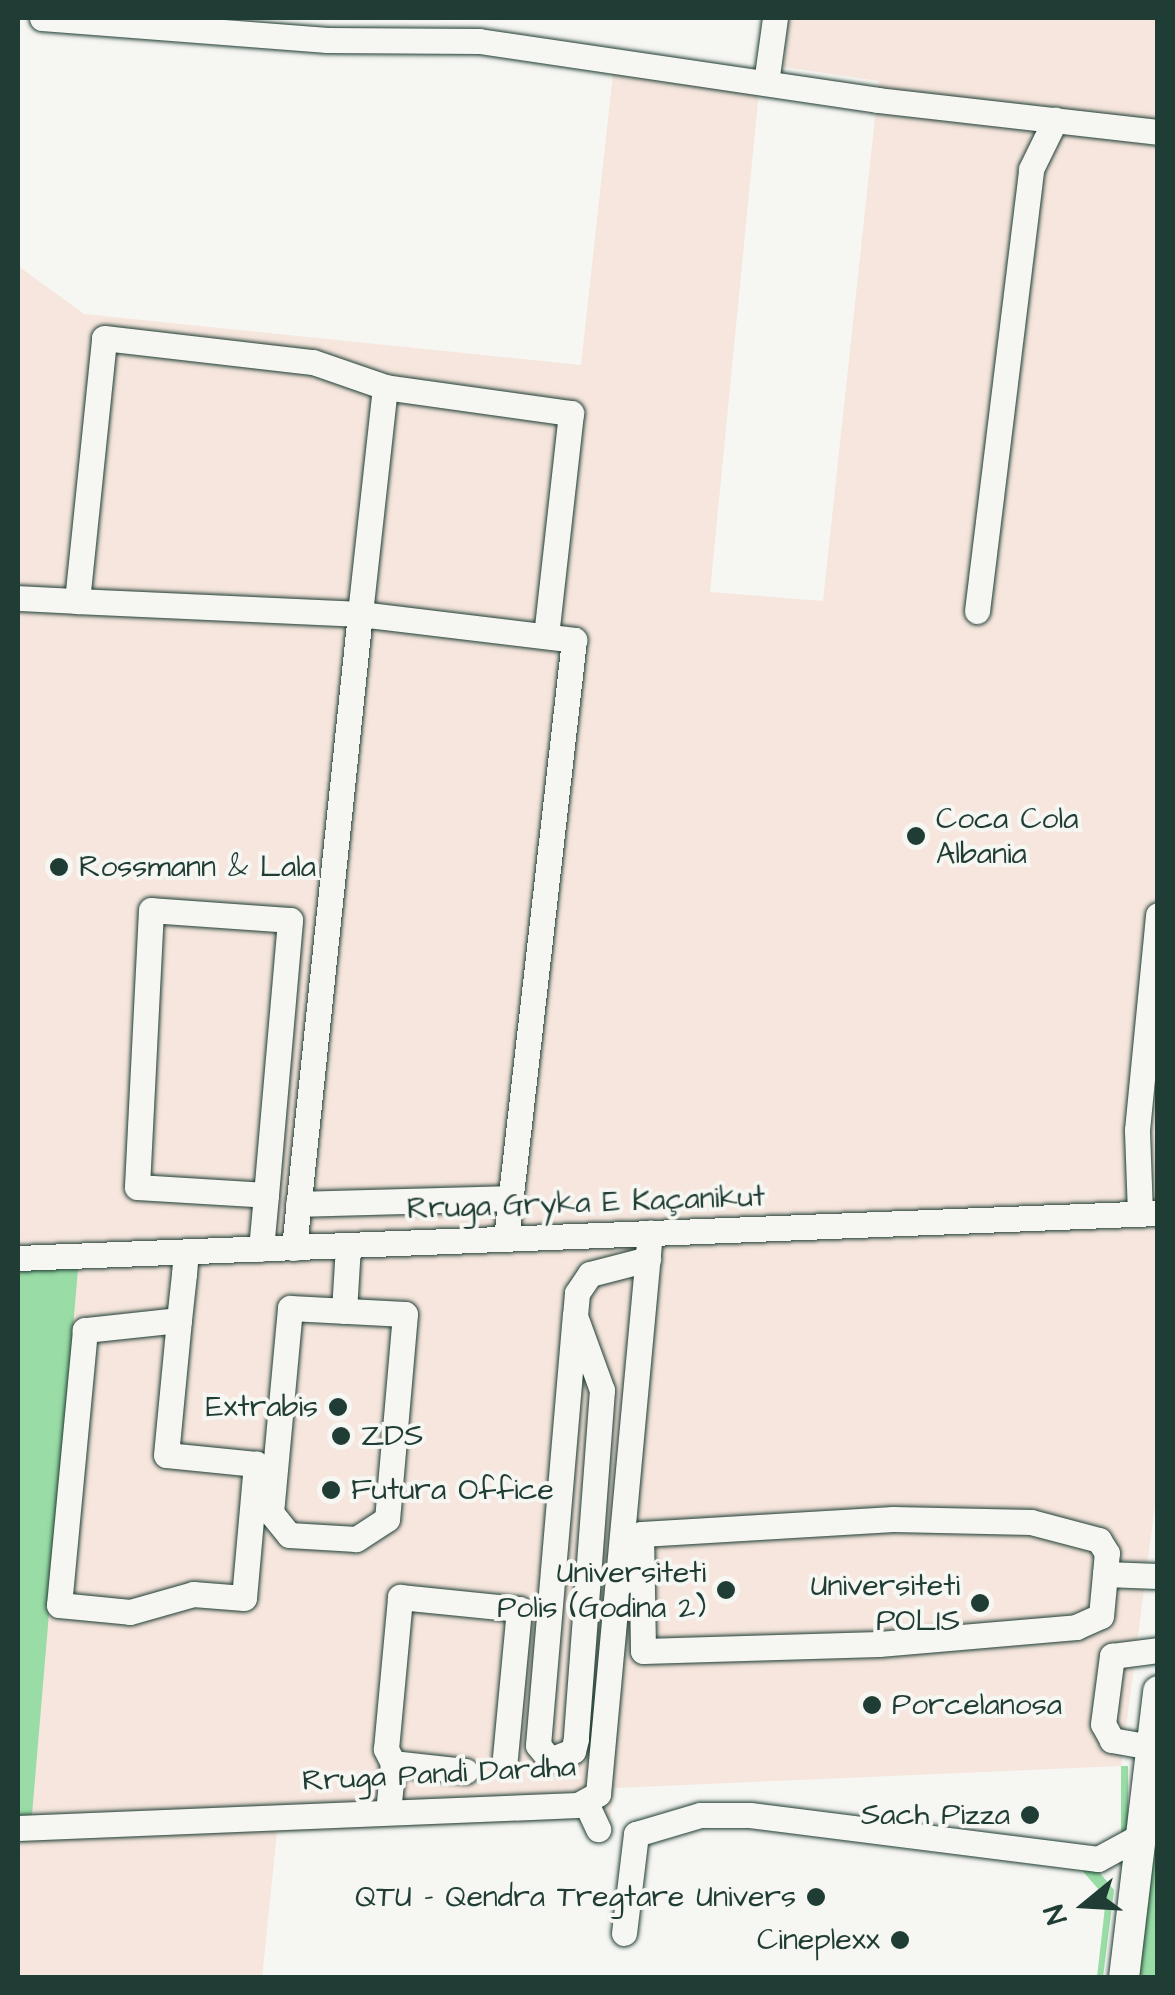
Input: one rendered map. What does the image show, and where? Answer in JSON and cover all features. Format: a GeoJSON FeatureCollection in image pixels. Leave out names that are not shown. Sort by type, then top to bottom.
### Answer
{"type":"FeatureCollection","features":[{"type":"Feature","properties":{"kind":"main road"},"geometry":{"type":"LineString","coordinates":[[1122,1971],[1158,1691]]}},
{"type":"Feature","properties":{"kind":"street"},"geometry":{"type":"LineString","coordinates":[[42,18],[327,40],[479,41],[766,83],[1158,132]]}},
{"type":"Feature","properties":{"kind":"street"},"geometry":{"type":"LineString","coordinates":[[766,83],[775,18]]}},
{"type":"Feature","properties":{"kind":"street"},"geometry":{"type":"LineString","coordinates":[[977,611],[1031,168],[1054,120]]}},
{"type":"Feature","properties":{"kind":"street"},"geometry":{"type":"LineString","coordinates":[[77,600],[104,338],[313,362],[385,387],[571,413],[546,636]]}},
{"type":"Feature","properties":{"kind":"street"},"geometry":{"type":"LineString","coordinates":[[294,1248],[385,387]]}},
{"type":"Feature","properties":{"kind":"street"},"geometry":{"type":"LineString","coordinates":[[18,598],[360,614],[574,640],[506,1239]]}},
{"type":"Feature","properties":{"kind":"street"},"geometry":{"type":"LineString","coordinates":[[261,1249],[266,1195],[290,920],[151,910],[137,1187],[266,1195]]}},
{"type":"Feature","properties":{"kind":"street"},"geometry":{"type":"LineString","coordinates":[[1149,1213],[1137,1130],[1158,914]]}},
{"type":"Feature","properties":{"kind":"street"},"geometry":{"type":"LineString","coordinates":[[298,1204],[511,1198]]}},
{"type":"Feature","properties":{"kind":"street","name":"Rruga Gryka E Kaçanikut"},"geometry":{"type":"LineString","coordinates":[[18,1258],[1149,1213]]}},
{"type":"Feature","properties":{"kind":"street","name":"Rruga Pandi Dardha"},"geometry":{"type":"LineString","coordinates":[[18,1828],[586,1803],[603,1784],[650,1232]]}},
{"type":"Feature","properties":{"kind":"street"},"geometry":{"type":"LineString","coordinates":[[344,1311],[348,1245]]}},
{"type":"Feature","properties":{"kind":"street"},"geometry":{"type":"LineString","coordinates":[[179,1320],[85,1330],[59,1605],[130,1612],[193,1594],[244,1598],[256,1464],[166,1454],[186,1253]]}},
{"type":"Feature","properties":{"kind":"street"},"geometry":{"type":"LineString","coordinates":[[575,1316],[602,1390],[576,1740],[573,1751],[550,1760],[538,1746],[575,1316],[581,1282],[590,1274],[648,1258]]}},
{"type":"Feature","properties":{"kind":"street"},"geometry":{"type":"LineString","coordinates":[[290,1308],[344,1311],[405,1314],[387,1519],[356,1539],[288,1536],[271,1513],[290,1308]]}},
{"type":"Feature","properties":{"kind":"street"},"geometry":{"type":"LineString","coordinates":[[894,1518],[1031,1522],[1100,1540],[1107,1553],[1105,1574],[1101,1616],[1076,1627],[879,1644],[643,1650],[641,1534],[894,1518]]}},
{"type":"Feature","properties":{"kind":"street"},"geometry":{"type":"LineString","coordinates":[[1105,1574],[1158,1576]]}},
{"type":"Feature","properties":{"kind":"street"},"geometry":{"type":"LineString","coordinates":[[388,1812],[393,1764],[386,1750],[400,1597],[518,1609],[505,1757]]}},
{"type":"Feature","properties":{"kind":"street"},"geometry":{"type":"LineString","coordinates":[[1151,1747],[1112,1740],[1102,1724],[1112,1656],[1158,1650]]}},
{"type":"Feature","properties":{"kind":"street"},"geometry":{"type":"LineString","coordinates":[[393,1764],[466,1771]]}},
{"type":"Feature","properties":{"kind":"street"},"geometry":{"type":"LineString","coordinates":[[586,1803],[598,1829]]}},
{"type":"Feature","properties":{"kind":"street"},"geometry":{"type":"LineString","coordinates":[[624,1933],[636,1834],[700,1815],[750,1815],[1088,1859],[1116,1875],[1132,1904]]}},
{"type":"Feature","properties":{"kind":"street"},"geometry":{"type":"LineString","coordinates":[[1088,1859],[1140,1836]]}},
{"type":"Feature","properties":{"kind":"shaded area"},"geometry":{"type":"Polygon","coordinates":[[[788,18],[1157,18],[1158,1482],[1121,1766],[614,1788],[610,1818],[277,1832],[262,1978],[18,1977],[18,266],[84,314],[581,365],[613,74],[759,91],[710,592],[823,601],[879,81],[784,67],[788,18]]]}},
{"type":"Feature","properties":{"kind":"green space"},"geometry":{"type":"Polygon","coordinates":[[[79,1257],[32,1815],[18,1816],[18,1258],[79,1257]]]}},
{"type":"Feature","properties":{"kind":"green space"},"geometry":{"type":"Polygon","coordinates":[[[1121,1766],[1128,1766],[1128,1847],[1121,1847],[1121,1766]]]}},
{"type":"Feature","properties":{"kind":"green space"},"geometry":{"type":"Polygon","coordinates":[[[1157,1778],[1157,1977],[1134,1977],[1157,1778]]]}},
{"type":"Feature","properties":{"kind":"green space"},"geometry":{"type":"Polygon","coordinates":[[[1080,1868],[1100,1873],[1114,1890],[1103,1977],[1097,1977],[1106,1898],[1080,1868]]]}},
{"type":"Feature","properties":{"kind":"place","name":"Coca Cola Albania"},"geometry":{"type":"Point","coordinates":[916,836]}},
{"type":"Feature","properties":{"kind":"place","name":"Rossmann & Lala"},"geometry":{"type":"Point","coordinates":[59,867]}},
{"type":"Feature","properties":{"kind":"place","name":"Extrabis"},"geometry":{"type":"Point","coordinates":[338,1407]}},
{"type":"Feature","properties":{"kind":"place","name":"ZDS"},"geometry":{"type":"Point","coordinates":[341,1436]}},
{"type":"Feature","properties":{"kind":"place","name":"Futura Office"},"geometry":{"type":"Point","coordinates":[331,1490]}},
{"type":"Feature","properties":{"kind":"place","name":"Universiteti Polis (Godina 2)"},"geometry":{"type":"Point","coordinates":[726,1590]}},
{"type":"Feature","properties":{"kind":"place","name":"Universiteti POLIS"},"geometry":{"type":"Point","coordinates":[980,1603]}},
{"type":"Feature","properties":{"kind":"place","name":"Porcelanosa"},"geometry":{"type":"Point","coordinates":[872,1705]}},
{"type":"Feature","properties":{"kind":"place","name":"Sach Pizza"},"geometry":{"type":"Point","coordinates":[1030,1815]}},
{"type":"Feature","properties":{"kind":"place","name":"QTU - Qendra Tregtare Univers"},"geometry":{"type":"Point","coordinates":[816,1897]}},
{"type":"Feature","properties":{"kind":"place","name":"Cineplexx"},"geometry":{"type":"Point","coordinates":[900,1940]}}]}
